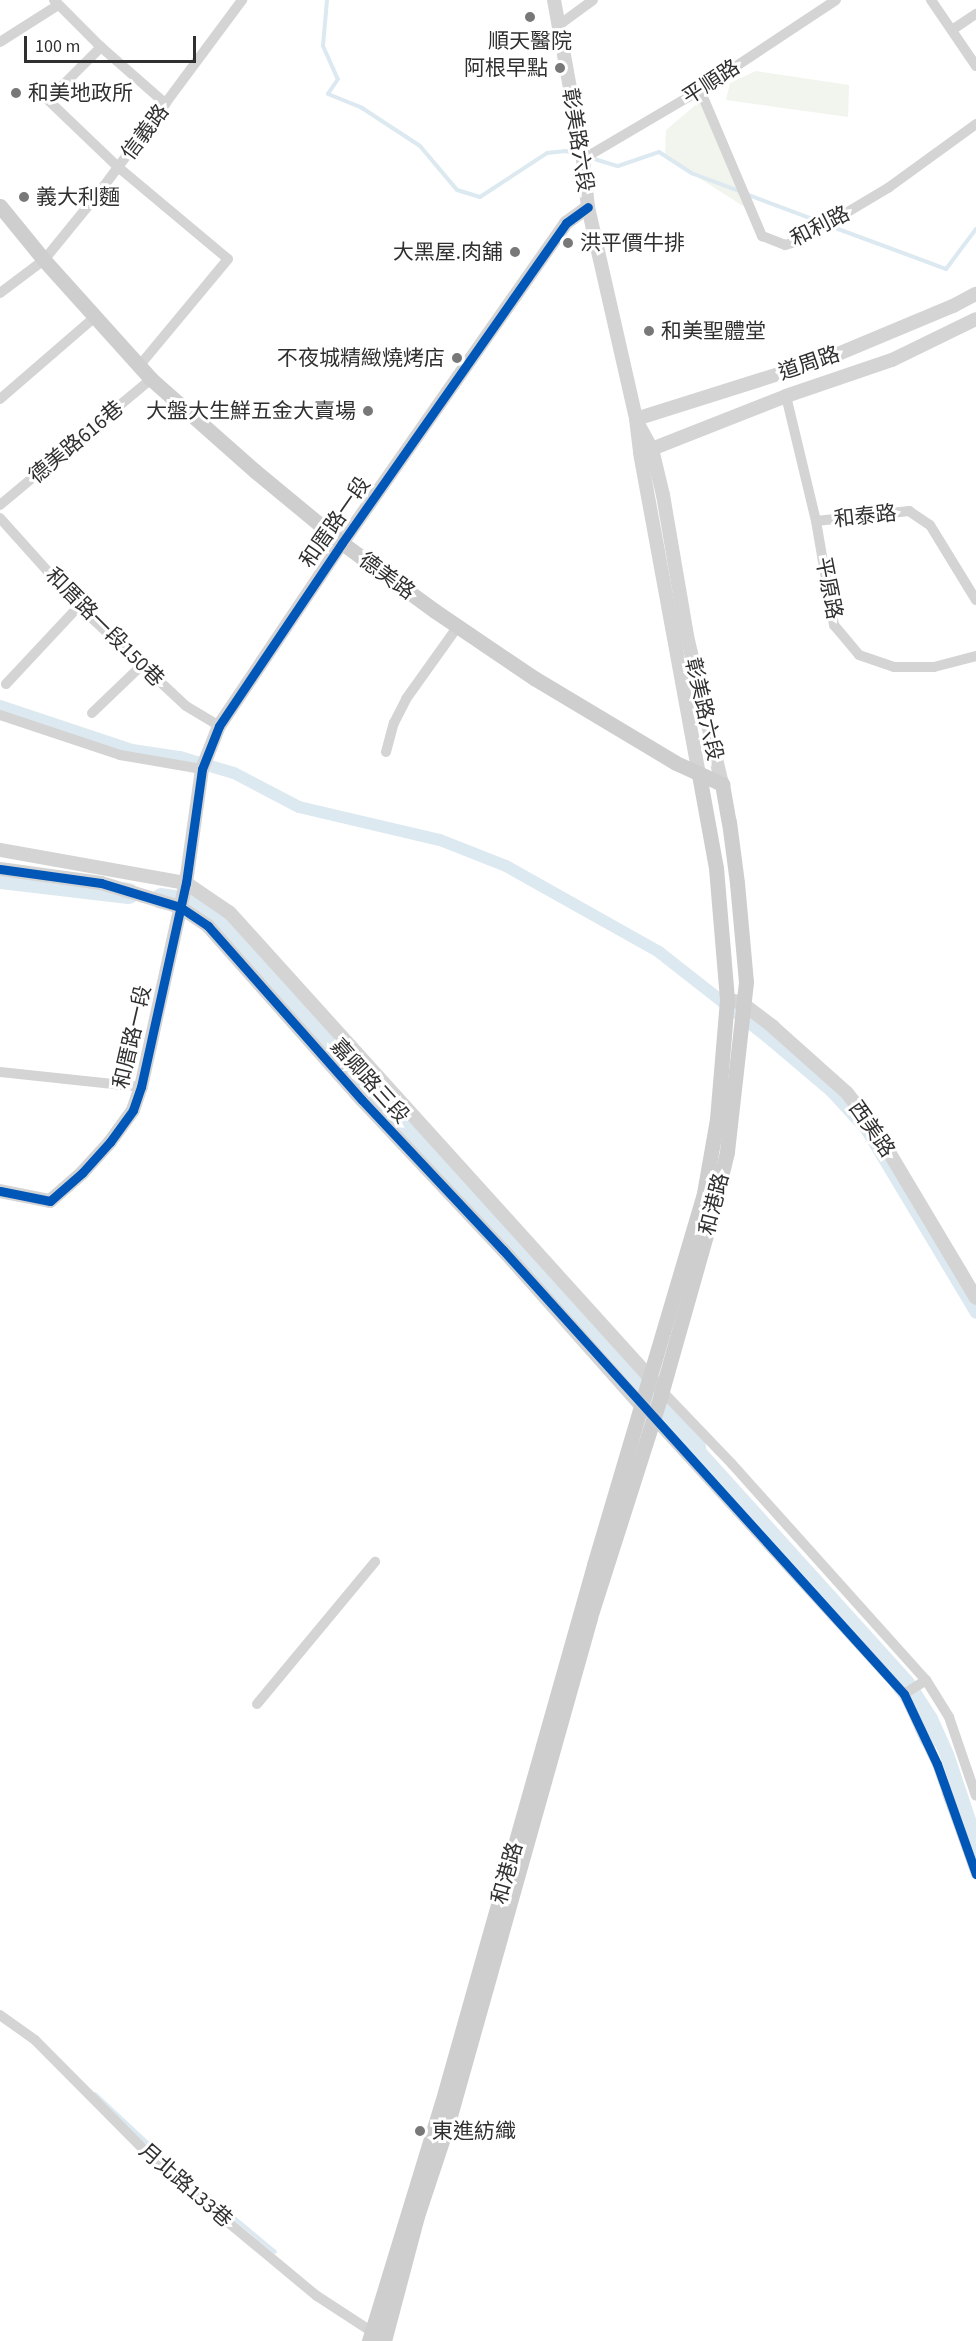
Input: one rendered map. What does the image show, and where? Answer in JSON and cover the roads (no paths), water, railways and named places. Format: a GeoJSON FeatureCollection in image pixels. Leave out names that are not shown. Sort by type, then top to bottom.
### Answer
{"type":"FeatureCollection","features":[{"type":"Feature","properties":{"kind":"main road","name":"德美路"},"geometry":{"type":"LineString","coordinates":[[0,206],[44,260],[141,365],[151,379],[255,471],[342,543],[534,678],[699,774],[722,784]]}},
{"type":"Feature","properties":{"kind":"main road","name":"彰美路六段"},"geometry":{"type":"LineString","coordinates":[[699,774],[717,885],[727,999]]}},
{"type":"Feature","properties":{"kind":"main road","name":"彰美路六段"},"geometry":{"type":"LineString","coordinates":[[722,784],[737,883],[746,982],[743,1004]]}},
{"type":"Feature","properties":{"kind":"main road"},"geometry":{"type":"LineString","coordinates":[[717,885],[737,883]]}},
{"type":"Feature","properties":{"kind":"main road","name":"和港路"},"geometry":{"type":"LineString","coordinates":[[378,2338],[448,2123],[590,1618],[654,1417],[655,1388],[704,1194],[717,1119],[727,999]]}},
{"type":"Feature","properties":{"kind":"main road","name":"和港路"},"geometry":{"type":"LineString","coordinates":[[378,2338],[444,2092],[642,1405],[655,1388],[712,1214],[727,1152],[743,1004]]}},
{"type":"Feature","properties":{"kind":"street","name":"信義路"},"geometry":{"type":"LineString","coordinates":[[0,293],[44,260],[166,104],[242,0]]}},
{"type":"Feature","properties":{"kind":"street","name":"彰美路六段"},"geometry":{"type":"LineString","coordinates":[[554,0],[582,159],[588,207],[636,419],[663,495],[687,636],[722,784]]}},
{"type":"Feature","properties":{"kind":"street"},"geometry":{"type":"LineString","coordinates":[[559,25],[593,0]]}},
{"type":"Feature","properties":{"kind":"street"},"geometry":{"type":"LineString","coordinates":[[931,0],[976,66]]}},
{"type":"Feature","properties":{"kind":"street","name":"平順路"},"geometry":{"type":"LineString","coordinates":[[582,159],[700,90],[832,1]]}},
{"type":"Feature","properties":{"kind":"street"},"geometry":{"type":"LineString","coordinates":[[0,42],[56,3],[101,47],[166,104]]}},
{"type":"Feature","properties":{"kind":"street"},"geometry":{"type":"LineString","coordinates":[[952,30],[976,14]]}},
{"type":"Feature","properties":{"kind":"street"},"geometry":{"type":"LineString","coordinates":[[101,47],[48,100],[118,167],[228,259],[141,365]]}},
{"type":"Feature","properties":{"kind":"street","name":"和利路"},"geometry":{"type":"LineString","coordinates":[[700,90],[762,236],[785,245],[799,241],[888,188],[976,124]]}},
{"type":"Feature","properties":{"kind":"street","name":"和厝路一段"},"geometry":{"type":"LineString","coordinates":[[0,1191],[50,1201],[82,1173],[110,1142],[133,1110],[141,1087],[185,888],[202,769],[219,726],[342,543],[566,223],[588,207]]}},
{"type":"Feature","properties":{"kind":"street","name":"道周路"},"geometry":{"type":"LineString","coordinates":[[636,419],[826,359],[953,306],[976,294]]}},
{"type":"Feature","properties":{"kind":"street"},"geometry":{"type":"LineString","coordinates":[[0,399],[95,317]]}},
{"type":"Feature","properties":{"kind":"street","name":"道周路"},"geometry":{"type":"LineString","coordinates":[[646,451],[786,396],[892,360],[976,319]]}},
{"type":"Feature","properties":{"kind":"street","name":"德美路616巷"},"geometry":{"type":"LineString","coordinates":[[0,505],[151,379]]}},
{"type":"Feature","properties":{"kind":"street","name":"平原路"},"geometry":{"type":"LineString","coordinates":[[786,396],[816,521],[834,625],[859,655],[894,667],[934,668],[976,656]]}},
{"type":"Feature","properties":{"kind":"street","name":"彰美路六段"},"geometry":{"type":"LineString","coordinates":[[646,451],[699,774]]}},
{"type":"Feature","properties":{"kind":"street","name":"和泰路"},"geometry":{"type":"LineString","coordinates":[[816,521],[909,511],[930,525],[976,600]]}},
{"type":"Feature","properties":{"kind":"street","name":"和厝路一段150巷"},"geometry":{"type":"LineString","coordinates":[[0,518],[79,606],[186,706],[219,726]]}},
{"type":"Feature","properties":{"kind":"street"},"geometry":{"type":"LineString","coordinates":[[6,684],[79,606]]}},
{"type":"Feature","properties":{"kind":"street"},"geometry":{"type":"LineString","coordinates":[[386,752],[394,723],[406,699],[458,626]]}},
{"type":"Feature","properties":{"kind":"street"},"geometry":{"type":"LineString","coordinates":[[92,713],[142,665]]}},
{"type":"Feature","properties":{"kind":"street"},"geometry":{"type":"LineString","coordinates":[[0,715],[120,755],[202,769]]}},
{"type":"Feature","properties":{"kind":"street","name":"嘉卿路三段"},"geometry":{"type":"LineString","coordinates":[[0,850],[185,888],[230,913],[655,1388]]}},
{"type":"Feature","properties":{"kind":"street","name":"嘉卿路三段"},"geometry":{"type":"LineString","coordinates":[[0,869],[101,883],[180,907],[208,926],[362,1100],[654,1417]]}},
{"type":"Feature","properties":{"kind":"street","name":"西美路"},"geometry":{"type":"LineString","coordinates":[[727,999],[743,1004],[818,1064],[847,1093],[878,1132],[976,1298]]}},
{"type":"Feature","properties":{"kind":"street"},"geometry":{"type":"LineString","coordinates":[[0,1072],[141,1087]]}},
{"type":"Feature","properties":{"kind":"street"},"geometry":{"type":"LineString","coordinates":[[655,1388],[732,1464],[926,1680],[950,1717],[976,1796]]}},
{"type":"Feature","properties":{"kind":"street"},"geometry":{"type":"LineString","coordinates":[[654,1417],[904,1694],[937,1764],[976,1874]]}},
{"type":"Feature","properties":{"kind":"street"},"geometry":{"type":"LineString","coordinates":[[257,1704],[375,1562]]}},
{"type":"Feature","properties":{"kind":"street"},"geometry":{"type":"LineString","coordinates":[[904,1694],[926,1680]]}},
{"type":"Feature","properties":{"kind":"street","name":"月北路133巷"},"geometry":{"type":"LineString","coordinates":[[0,2015],[35,2040],[159,2165],[317,2296],[378,2338]]}},
{"type":"Feature","properties":{"kind":"waterway"},"geometry":{"type":"LineString","coordinates":[[327,0],[323,46],[338,79],[328,94],[362,108],[420,146],[457,190],[480,197],[547,153],[566,151],[578,155]]}},
{"type":"Feature","properties":{"kind":"waterway"},"geometry":{"type":"LineString","coordinates":[[591,158],[618,166],[659,152],[691,173],[739,191]]}},
{"type":"Feature","properties":{"kind":"waterway"},"geometry":{"type":"LineString","coordinates":[[746,194],[823,223]]}},
{"type":"Feature","properties":{"kind":"waterway"},"geometry":{"type":"LineString","coordinates":[[830,226],[946,269],[976,229]]}},
{"type":"Feature","properties":{"kind":"waterway"},"geometry":{"type":"LineString","coordinates":[[0,706],[132,750],[180,757],[234,773],[299,807],[440,840],[506,866],[659,952],[766,1036],[831,1091],[866,1129],[976,1313]]}},
{"type":"Feature","properties":{"kind":"waterway"},"geometry":{"type":"LineString","coordinates":[[0,878],[128,893]]}},
{"type":"Feature","properties":{"kind":"waterway"},"geometry":{"type":"LineString","coordinates":[[161,898],[199,904],[243,948],[472,1195],[695,1446]]}},
{"type":"Feature","properties":{"kind":"waterway"},"geometry":{"type":"LineString","coordinates":[[897,1678],[912,1698],[929,1737]]}},
{"type":"Feature","properties":{"kind":"waterway"},"geometry":{"type":"LineString","coordinates":[[952,1793],[976,1854]]}},
{"type":"Feature","properties":{"kind":"waterway"},"geometry":{"type":"LineString","coordinates":[[95,2094],[174,2168],[275,2252]]}},
{"type":"Feature","properties":{"kind":"place","name":"順天醫院"},"geometry":{"type":"Point","coordinates":[530,17]}},
{"type":"Feature","properties":{"kind":"place","name":"阿根早點"},"geometry":{"type":"Point","coordinates":[560,68]}},
{"type":"Feature","properties":{"kind":"place","name":"和美地政所"},"geometry":{"type":"Point","coordinates":[16,93]}},
{"type":"Feature","properties":{"kind":"place","name":"義大利麵"},"geometry":{"type":"Point","coordinates":[24,197]}},
{"type":"Feature","properties":{"kind":"place","name":"洪平價牛排"},"geometry":{"type":"Point","coordinates":[568,243]}},
{"type":"Feature","properties":{"kind":"place","name":"大黑屋.肉舖"},"geometry":{"type":"Point","coordinates":[515,252]}},
{"type":"Feature","properties":{"kind":"place","name":"和美聖體堂"},"geometry":{"type":"Point","coordinates":[649,331]}},
{"type":"Feature","properties":{"kind":"place","name":"不夜城精緻燒烤店"},"geometry":{"type":"Point","coordinates":[457,358]}},
{"type":"Feature","properties":{"kind":"place","name":"大盤大生鮮五金大賣場"},"geometry":{"type":"Point","coordinates":[368,411]}},
{"type":"Feature","properties":{"kind":"place","name":"東進紡織"},"geometry":{"type":"Point","coordinates":[420,2131]}}]}
